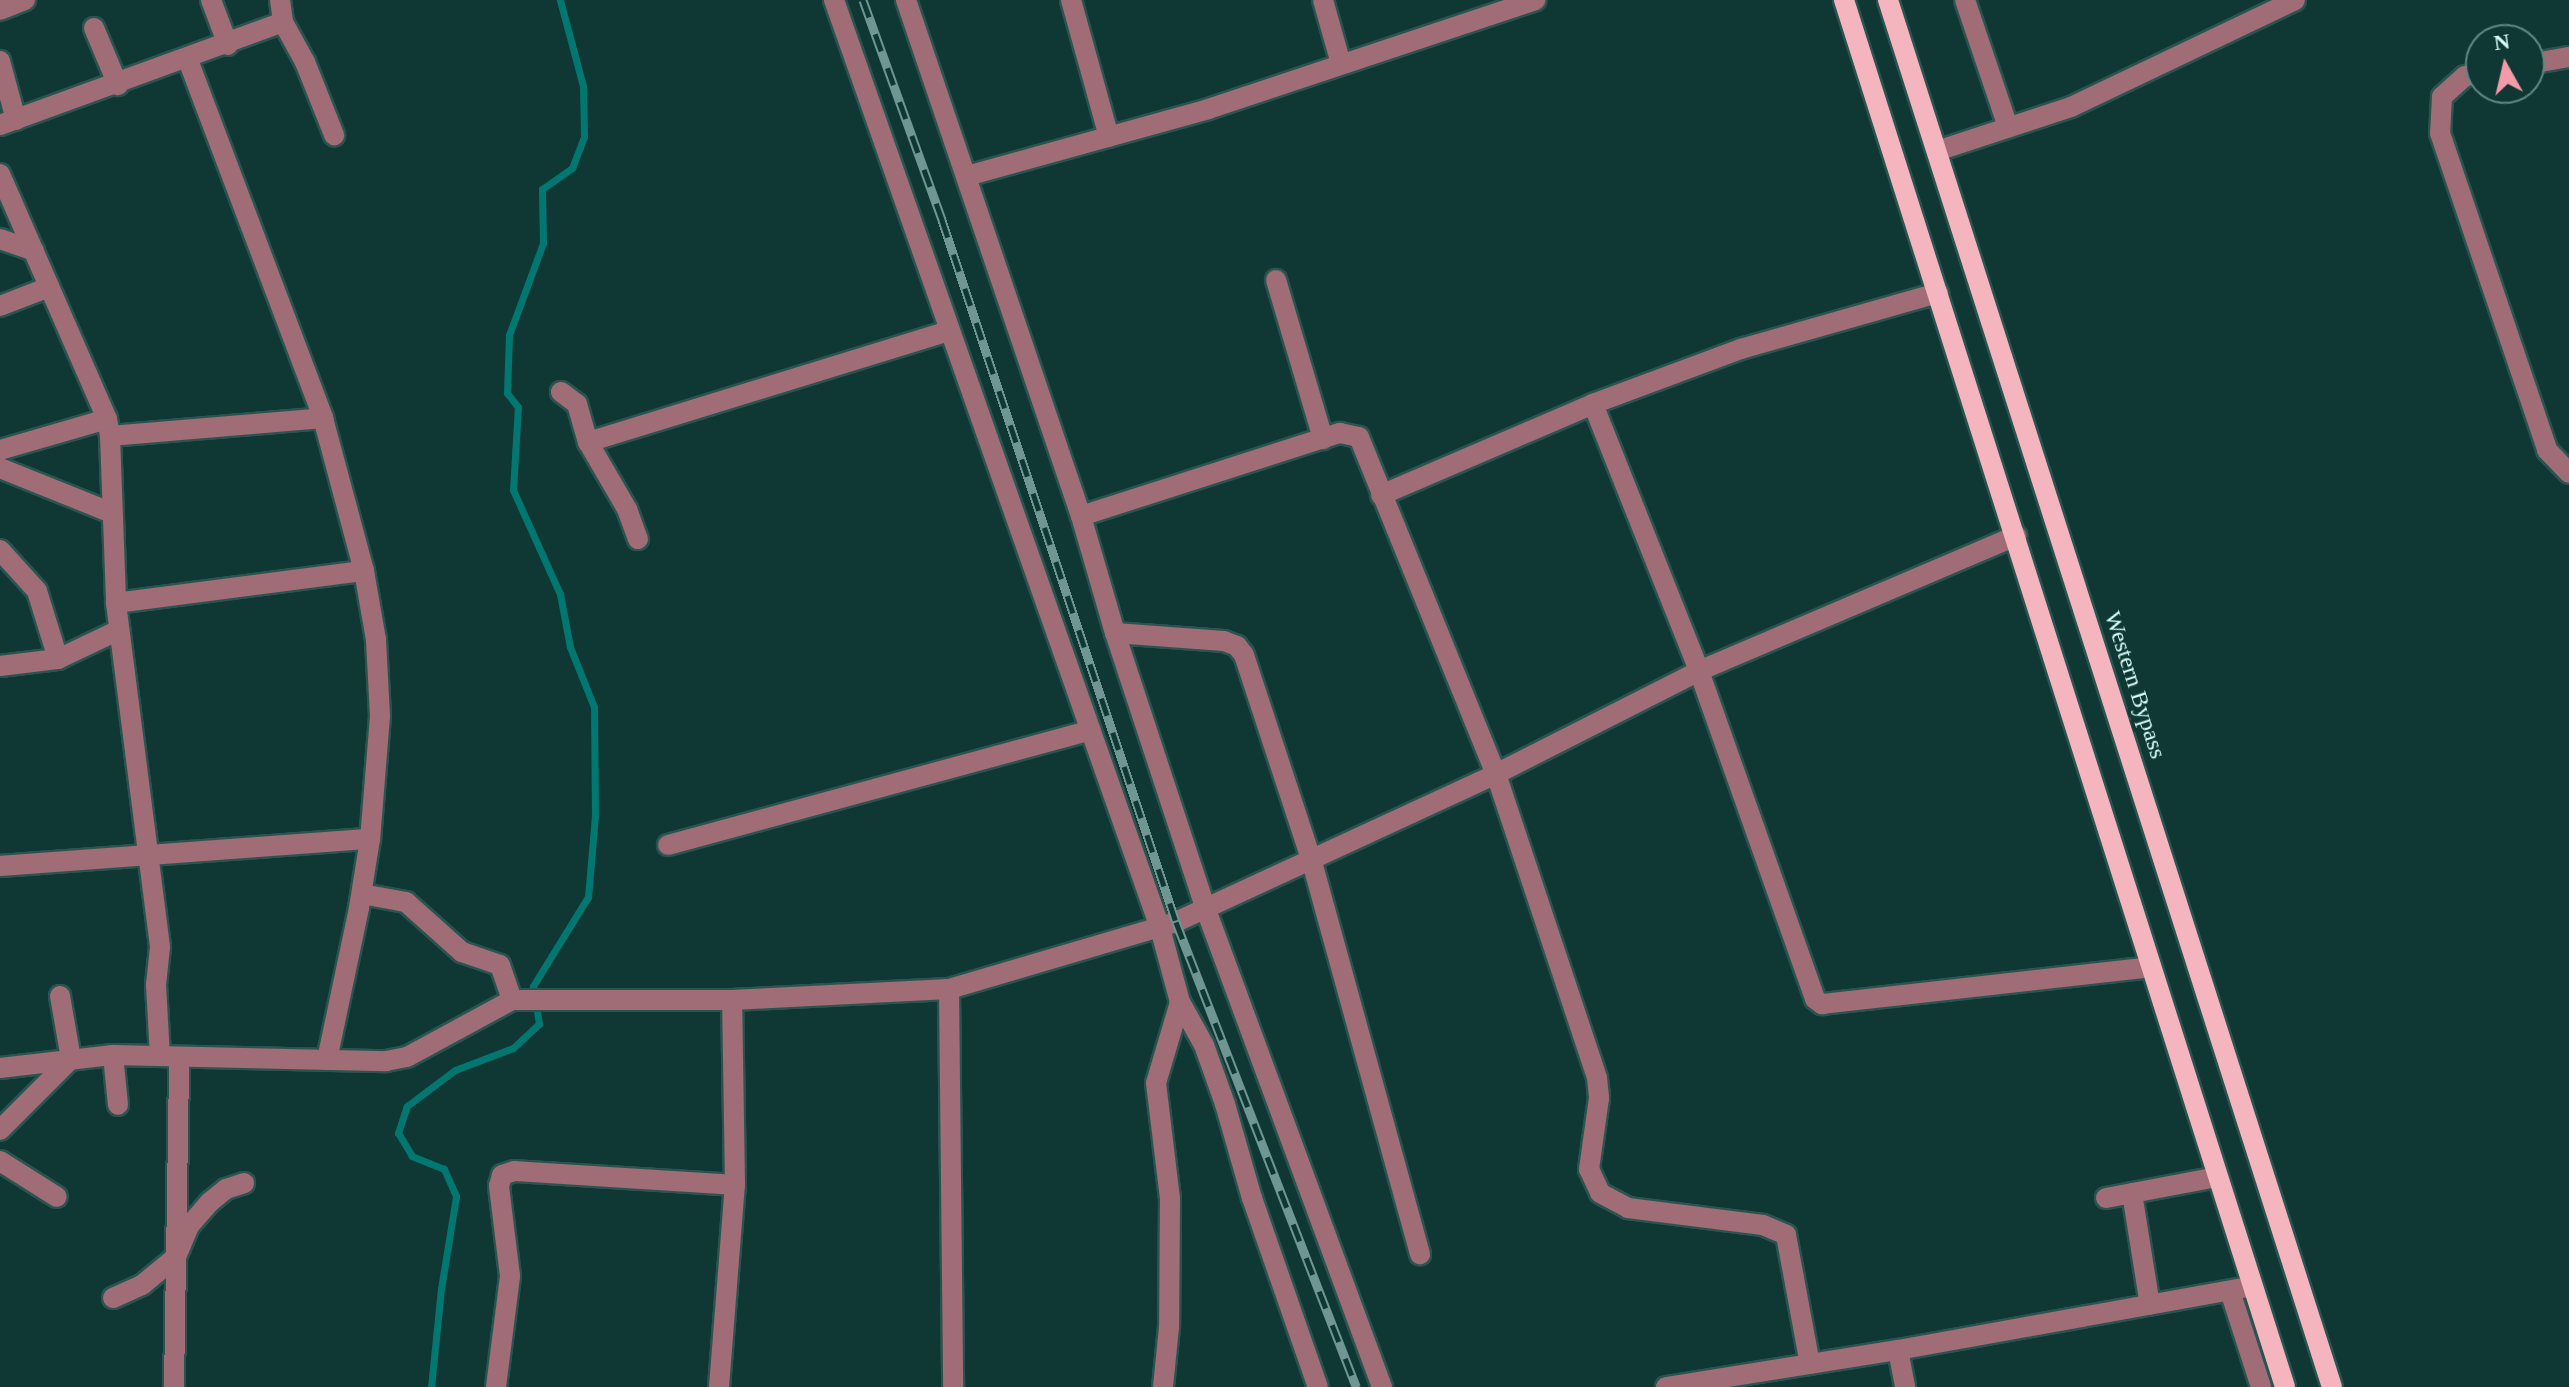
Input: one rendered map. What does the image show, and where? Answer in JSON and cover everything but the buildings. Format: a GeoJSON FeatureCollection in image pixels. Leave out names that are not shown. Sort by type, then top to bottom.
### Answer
{"type":"FeatureCollection","features":[{"type":"Feature","properties":{"kind":"main road"},"geometry":{"type":"LineString","coordinates":[[1844,0],[2285,1387]]}},
{"type":"Feature","properties":{"kind":"main road","name":"Western Bypass"},"geometry":{"type":"LineString","coordinates":[[1888,0],[2332,1387]]}},
{"type":"Feature","properties":{"kind":"street"},"geometry":{"type":"LineString","coordinates":[[0,10],[25,0]]}},
{"type":"Feature","properties":{"kind":"street"},"geometry":{"type":"LineString","coordinates":[[211,0],[228,45]]}},
{"type":"Feature","properties":{"kind":"street"},"geometry":{"type":"LineString","coordinates":[[280,0],[283,22],[305,62],[334,135]]}},
{"type":"Feature","properties":{"kind":"street"},"geometry":{"type":"LineString","coordinates":[[834,0],[1160,928],[1180,1002],[1204,1045],[1225,1104],[1252,1198],[1318,1387]]}},
{"type":"Feature","properties":{"kind":"street"},"geometry":{"type":"LineString","coordinates":[[906,0],[1081,516],[1115,633],[1205,907],[1382,1387]]}},
{"type":"Feature","properties":{"kind":"street"},"geometry":{"type":"LineString","coordinates":[[1071,0],[1109,137]]}},
{"type":"Feature","properties":{"kind":"street"},"geometry":{"type":"LineString","coordinates":[[1323,0],[1341,64]]}},
{"type":"Feature","properties":{"kind":"street"},"geometry":{"type":"LineString","coordinates":[[967,176],[1109,137],[1535,0]]}},
{"type":"Feature","properties":{"kind":"street"},"geometry":{"type":"LineString","coordinates":[[1965,0],[2008,127]]}},
{"type":"Feature","properties":{"kind":"street"},"geometry":{"type":"LineString","coordinates":[[1937,151],[2123,85],[2295,0]]}},
{"type":"Feature","properties":{"kind":"street"},"geometry":{"type":"LineString","coordinates":[[0,61],[8,122],[188,60],[283,22]]}},
{"type":"Feature","properties":{"kind":"street"},"geometry":{"type":"LineString","coordinates":[[94,28],[118,85]]}},
{"type":"Feature","properties":{"kind":"street"},"geometry":{"type":"LineString","coordinates":[[2545,61],[2569,57]]}},
{"type":"Feature","properties":{"kind":"street"},"geometry":{"type":"LineString","coordinates":[[188,60],[323,418],[364,571],[376,640],[380,716],[370,839],[362,894],[327,1060]]}},
{"type":"Feature","properties":{"kind":"street"},"geometry":{"type":"LineString","coordinates":[[2465,76],[2442,97],[2440,133],[2547,450],[2569,473]]}},
{"type":"Feature","properties":{"kind":"street"},"geometry":{"type":"LineString","coordinates":[[0,174],[108,427],[116,603],[160,947],[156,985],[170,1057],[176,1257],[174,1387]]}},
{"type":"Feature","properties":{"kind":"street"},"geometry":{"type":"LineString","coordinates":[[0,239],[34,251]]}},
{"type":"Feature","properties":{"kind":"street"},"geometry":{"type":"LineString","coordinates":[[1276,280],[1323,439]]}},
{"type":"Feature","properties":{"kind":"street"},"geometry":{"type":"LineString","coordinates":[[0,306],[49,287]]}},
{"type":"Feature","properties":{"kind":"street"},"geometry":{"type":"LineString","coordinates":[[1381,495],[1593,404],[1741,349],[1938,293]]}},
{"type":"Feature","properties":{"kind":"street"},"geometry":{"type":"LineString","coordinates":[[588,442],[949,331]]}},
{"type":"Feature","properties":{"kind":"street"},"geometry":{"type":"LineString","coordinates":[[561,392],[577,404],[588,442],[627,509],[638,539]]}},
{"type":"Feature","properties":{"kind":"street"},"geometry":{"type":"LineString","coordinates":[[1593,404],[1699,671],[1811,989],[1822,1004],[2151,967]]}},
{"type":"Feature","properties":{"kind":"street"},"geometry":{"type":"LineString","coordinates":[[0,450],[108,427],[323,418]]}},
{"type":"Feature","properties":{"kind":"street"},"geometry":{"type":"LineString","coordinates":[[1081,516],[1340,433],[1359,437],[1496,774],[1597,1078],[1599,1098],[1589,1169],[1600,1193],[1628,1208],[1763,1225],[1786,1235],[1810,1364]]}},
{"type":"Feature","properties":{"kind":"street"},"geometry":{"type":"LineString","coordinates":[[0,468],[112,513]]}},
{"type":"Feature","properties":{"kind":"street"},"geometry":{"type":"LineString","coordinates":[[0,1068],[113,1055],[386,1061],[407,1057],[512,1000],[732,1000],[949,989],[1160,928],[1312,862],[1496,774],[1699,671],[2016,536]]}},
{"type":"Feature","properties":{"kind":"street"},"geometry":{"type":"LineString","coordinates":[[0,550],[37,591],[58,659]]}},
{"type":"Feature","properties":{"kind":"street"},"geometry":{"type":"LineString","coordinates":[[116,603],[364,571]]}},
{"type":"Feature","properties":{"kind":"street"},"geometry":{"type":"LineString","coordinates":[[0,666],[58,659],[119,630]]}},
{"type":"Feature","properties":{"kind":"street"},"geometry":{"type":"LineString","coordinates":[[1115,633],[1224,641],[1237,646],[1244,655],[1312,862],[1420,1254]]}},
{"type":"Feature","properties":{"kind":"street"},"geometry":{"type":"LineString","coordinates":[[668,845],[1091,730]]}},
{"type":"Feature","properties":{"kind":"street"},"geometry":{"type":"LineString","coordinates":[[0,866],[370,839]]}},
{"type":"Feature","properties":{"kind":"street"},"geometry":{"type":"LineString","coordinates":[[362,894],[406,902],[462,952],[500,965],[512,1000]]}},
{"type":"Feature","properties":{"kind":"street"},"geometry":{"type":"LineString","coordinates":[[949,989],[953,1387]]}},
{"type":"Feature","properties":{"kind":"street"},"geometry":{"type":"LineString","coordinates":[[60,996],[71,1059]]}},
{"type":"Feature","properties":{"kind":"street"},"geometry":{"type":"LineString","coordinates":[[719,1387],[735,1185],[732,1000]]}},
{"type":"Feature","properties":{"kind":"street"},"geometry":{"type":"LineString","coordinates":[[1163,1387],[1169,1327],[1170,1198],[1156,1083],[1180,1002]]}},
{"type":"Feature","properties":{"kind":"street"},"geometry":{"type":"LineString","coordinates":[[113,1055],[118,1105]]}},
{"type":"Feature","properties":{"kind":"street"},"geometry":{"type":"LineString","coordinates":[[0,1130],[71,1059]]}},
{"type":"Feature","properties":{"kind":"street"},"geometry":{"type":"LineString","coordinates":[[0,1161],[57,1197]]}},
{"type":"Feature","properties":{"kind":"street"},"geometry":{"type":"LineString","coordinates":[[496,1387],[510,1276],[499,1186],[502,1175],[514,1171],[735,1185]]}},
{"type":"Feature","properties":{"kind":"street"},"geometry":{"type":"LineString","coordinates":[[2106,1198],[2217,1177]]}},
{"type":"Feature","properties":{"kind":"street"},"geometry":{"type":"LineString","coordinates":[[113,1298],[142,1285],[176,1257],[189,1226],[210,1202],[226,1189],[244,1183]]}},
{"type":"Feature","properties":{"kind":"street"},"geometry":{"type":"LineString","coordinates":[[2132,1193],[2150,1305]]}},
{"type":"Feature","properties":{"kind":"street"},"geometry":{"type":"LineString","coordinates":[[1666,1387],[1898,1350],[2252,1286]]}},
{"type":"Feature","properties":{"kind":"street"},"geometry":{"type":"LineString","coordinates":[[2230,1291],[2261,1387]]}},
{"type":"Feature","properties":{"kind":"street"},"geometry":{"type":"LineString","coordinates":[[1898,1350],[1905,1387]]}},
{"type":"Feature","properties":{"kind":"waterway"},"geometry":{"type":"LineString","coordinates":[[431,1387],[441,1289],[456,1196],[444,1169],[412,1156],[398,1133],[407,1106],[455,1070],[513,1048],[539,1024],[533,986],[588,897],[595,816],[594,707],[570,647],[560,594],[513,490],[518,407],[507,393],[509,335],[543,243],[542,189],[572,168],[584,137],[583,86],[560,0]]}},
{"type":"Feature","properties":{"kind":"railway"},"geometry":{"type":"LineString","coordinates":[[863,0],[942,220],[1176,922],[1356,1387]]}}]}
